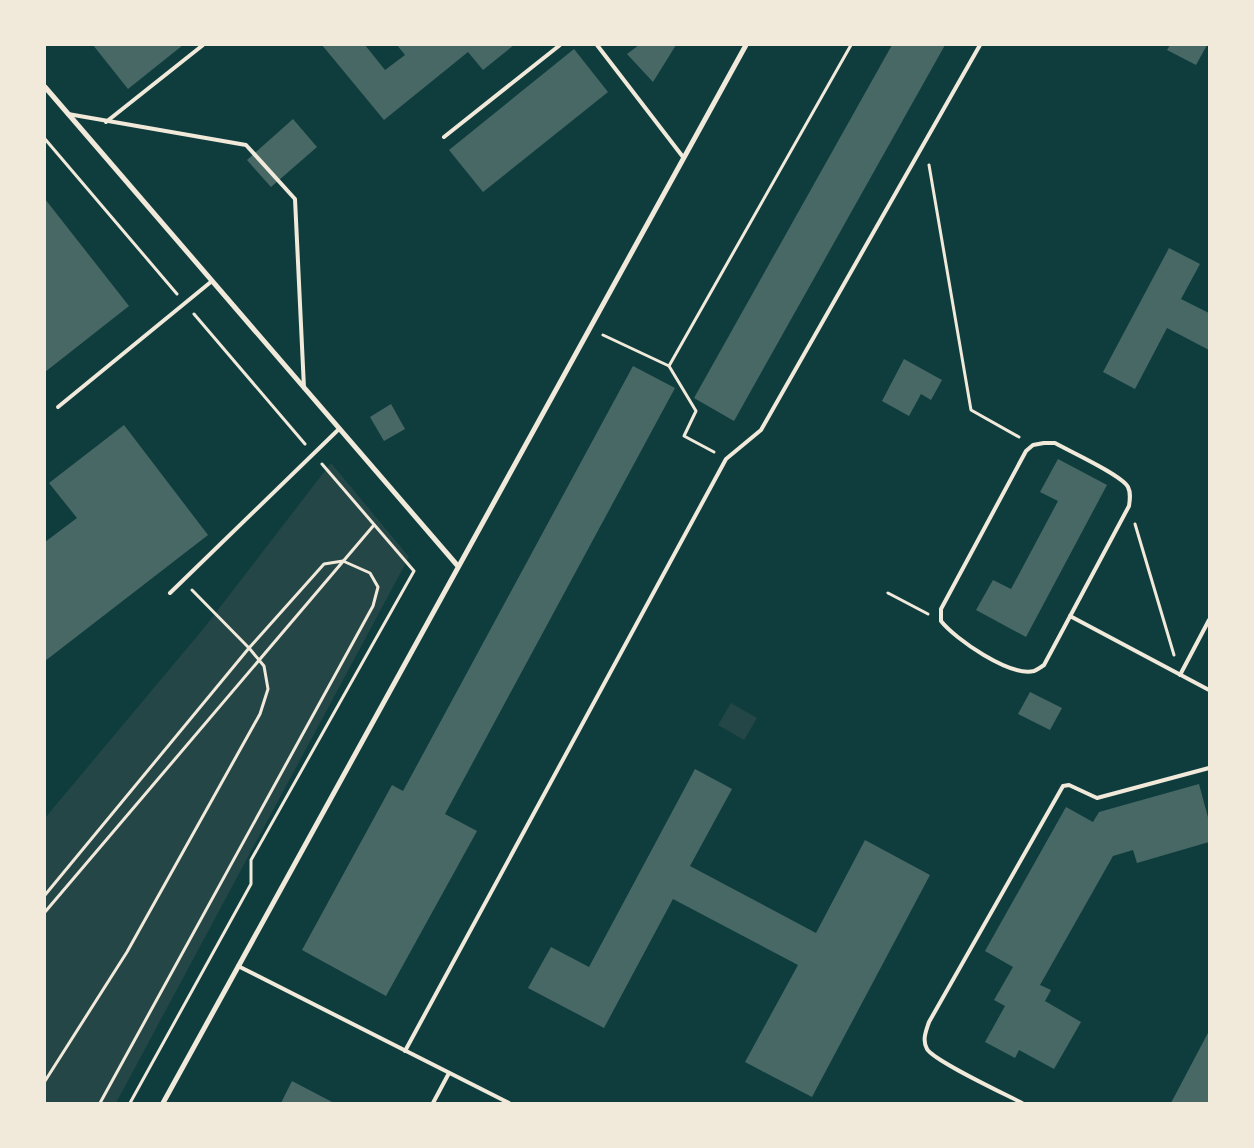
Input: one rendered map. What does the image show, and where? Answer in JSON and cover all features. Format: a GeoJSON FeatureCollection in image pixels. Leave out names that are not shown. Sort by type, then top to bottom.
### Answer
{"type":"FeatureCollection","features":[{"type":"Feature","properties":{"kind":"street"},"geometry":{"type":"LineString","coordinates":[[163,1103],[330,802],[457,565],[746,45]]}},
{"type":"Feature","properties":{"kind":"street"},"geometry":{"type":"LineString","coordinates":[[45,87],[457,565]]}},
{"type":"Feature","properties":{"kind":"lane"},"geometry":{"type":"LineString","coordinates":[[106,122],[203,45]]}},
{"type":"Feature","properties":{"kind":"lane"},"geometry":{"type":"LineString","coordinates":[[444,137],[560,45]]}},
{"type":"Feature","properties":{"kind":"lane"},"geometry":{"type":"LineString","coordinates":[[597,45],[683,157]]}},
{"type":"Feature","properties":{"kind":"lane"},"geometry":{"type":"LineString","coordinates":[[405,1051],[726,459],[761,430],[980,45]]}},
{"type":"Feature","properties":{"kind":"lane"},"geometry":{"type":"LineString","coordinates":[[68,114],[246,145],[295,198],[304,388]]}},
{"type":"Feature","properties":{"kind":"lane"},"geometry":{"type":"LineString","coordinates":[[58,407],[212,281]]}},
{"type":"Feature","properties":{"kind":"lane"},"geometry":{"type":"LineString","coordinates":[[170,593],[339,429]]}},
{"type":"Feature","properties":{"kind":"lane"},"geometry":{"type":"LineString","coordinates":[[1055,443],[1118,477],[1128,485],[1130,495],[1129,506],[1044,665],[1035,671],[1020,671],[960,640],[941,621],[941,609],[1026,451],[1033,445],[1055,443]]}},
{"type":"Feature","properties":{"kind":"lane"},"geometry":{"type":"LineString","coordinates":[[1070,616],[1209,690]]}},
{"type":"Feature","properties":{"kind":"lane"},"geometry":{"type":"LineString","coordinates":[[1180,675],[1209,620]]}},
{"type":"Feature","properties":{"kind":"lane"},"geometry":{"type":"LineString","coordinates":[[1022,1103],[940,1059],[927,1049],[924,1036],[929,1022],[1062,786],[1070,785],[1097,798],[1209,768]]}},
{"type":"Feature","properties":{"kind":"lane"},"geometry":{"type":"LineString","coordinates":[[238,966],[509,1103]]}},
{"type":"Feature","properties":{"kind":"lane"},"geometry":{"type":"LineString","coordinates":[[433,1103],[449,1073]]}},
{"type":"Feature","properties":{"kind":"path"},"geometry":{"type":"LineString","coordinates":[[669,366],[851,45]]}},
{"type":"Feature","properties":{"kind":"path"},"geometry":{"type":"LineString","coordinates":[[45,139],[414,571],[251,860],[251,884],[130,1103]]}},
{"type":"Feature","properties":{"kind":"path"},"geometry":{"type":"LineString","coordinates":[[925,142],[971,410],[1033,445]]}},
{"type":"Feature","properties":{"kind":"path"},"geometry":{"type":"LineString","coordinates":[[603,335],[669,366],[696,411],[684,436],[726,459]]}},
{"type":"Feature","properties":{"kind":"path"},"geometry":{"type":"LineString","coordinates":[[1129,506],[1180,675]]}},
{"type":"Feature","properties":{"kind":"path"},"geometry":{"type":"LineString","coordinates":[[45,912],[374,525]]}},
{"type":"Feature","properties":{"kind":"path"},"geometry":{"type":"LineString","coordinates":[[45,895],[249,648],[324,564],[343,561],[370,573],[378,587],[373,606],[100,1103]]}},
{"type":"Feature","properties":{"kind":"path"},"geometry":{"type":"LineString","coordinates":[[45,1081],[127,952],[260,714],[268,689],[264,666],[249,648],[182,581]]}},
{"type":"Feature","properties":{"kind":"path"},"geometry":{"type":"LineString","coordinates":[[888,593],[941,621]]}},
{"type":"Feature","properties":{"kind":"shaded area"},"geometry":{"type":"Polygon","coordinates":[[[331,463],[409,557],[116,1103],[45,1103],[45,818],[204,628],[331,463]]]}},
{"type":"Feature","properties":{"kind":"shaded area"},"geometry":{"type":"Polygon","coordinates":[[[731,703],[757,718],[744,740],[718,725],[731,703]]]}},
{"type":"Feature","properties":{"kind":"building"},"geometry":{"type":"Polygon","coordinates":[[[93,45],[183,45],[128,89],[93,45]]]}},
{"type":"Feature","properties":{"kind":"building"},"geometry":{"type":"Polygon","coordinates":[[[322,45],[365,45],[385,70],[405,55],[397,45],[514,45],[483,70],[468,52],[384,120],[322,45]]]}},
{"type":"Feature","properties":{"kind":"building"},"geometry":{"type":"Polygon","coordinates":[[[639,45],[676,45],[653,82],[627,54],[639,45]]]}},
{"type":"Feature","properties":{"kind":"building"},"geometry":{"type":"Polygon","coordinates":[[[892,45],[945,45],[734,421],[694,398],[892,45]]]}},
{"type":"Feature","properties":{"kind":"building"},"geometry":{"type":"Polygon","coordinates":[[[1170,45],[1207,45],[1196,65],[1167,50],[1170,45]]]}},
{"type":"Feature","properties":{"kind":"building"},"geometry":{"type":"Polygon","coordinates":[[[574,49],[608,92],[483,192],[449,150],[574,49]]]}},
{"type":"Feature","properties":{"kind":"building"},"geometry":{"type":"Polygon","coordinates":[[[293,119],[317,147],[271,187],[247,160],[293,119]]]}},
{"type":"Feature","properties":{"kind":"building"},"geometry":{"type":"Polygon","coordinates":[[[45,199],[129,306],[45,372],[45,199]]]}},
{"type":"Feature","properties":{"kind":"building"},"geometry":{"type":"Polygon","coordinates":[[[1169,248],[1200,264],[1181,299],[1209,313],[1209,350],[1167,328],[1135,389],[1103,372],[1169,248]]]}},
{"type":"Feature","properties":{"kind":"building"},"geometry":{"type":"Polygon","coordinates":[[[904,359],[942,380],[931,400],[921,394],[909,416],[882,401],[904,359]]]}},
{"type":"Feature","properties":{"kind":"building"},"geometry":{"type":"Polygon","coordinates":[[[633,366],[675,388],[445,814],[477,831],[386,996],[302,950],[392,785],[403,791],[633,366]]]}},
{"type":"Feature","properties":{"kind":"building"},"geometry":{"type":"Polygon","coordinates":[[[391,404],[405,429],[384,441],[370,417],[391,404]]]}},
{"type":"Feature","properties":{"kind":"building"},"geometry":{"type":"Polygon","coordinates":[[[124,425],[208,535],[45,661],[45,542],[77,518],[49,483],[124,425]]]}},
{"type":"Feature","properties":{"kind":"building"},"geometry":{"type":"Polygon","coordinates":[[[1058,459],[1107,485],[1026,637],[976,610],[993,580],[1011,589],[1058,501],[1040,492],[1058,459]]]}},
{"type":"Feature","properties":{"kind":"building"},"geometry":{"type":"Polygon","coordinates":[[[1030,692],[1062,708],[1050,730],[1018,714],[1030,692]]]}},
{"type":"Feature","properties":{"kind":"building"},"geometry":{"type":"Polygon","coordinates":[[[695,769],[732,789],[690,866],[816,933],[865,840],[930,875],[812,1097],[745,1062],[798,965],[673,899],[604,1028],[528,988],[551,947],[589,967],[695,769]]]}},
{"type":"Feature","properties":{"kind":"building"},"geometry":{"type":"Polygon","coordinates":[[[1199,784],[1209,821],[1209,842],[1137,863],[1133,850],[1113,856],[1040,985],[1051,990],[1045,1001],[1081,1022],[1054,1069],[1019,1050],[1015,1058],[985,1042],[1005,1006],[994,1000],[1013,967],[985,951],[1066,807],[1093,822],[1099,812],[1199,784]]]}},
{"type":"Feature","properties":{"kind":"building"},"geometry":{"type":"Polygon","coordinates":[[[1209,1031],[1209,1103],[1171,1103],[1209,1031]]]}},
{"type":"Feature","properties":{"kind":"building"},"geometry":{"type":"Polygon","coordinates":[[[292,1081],[334,1103],[281,1103],[292,1081]]]}}]}
